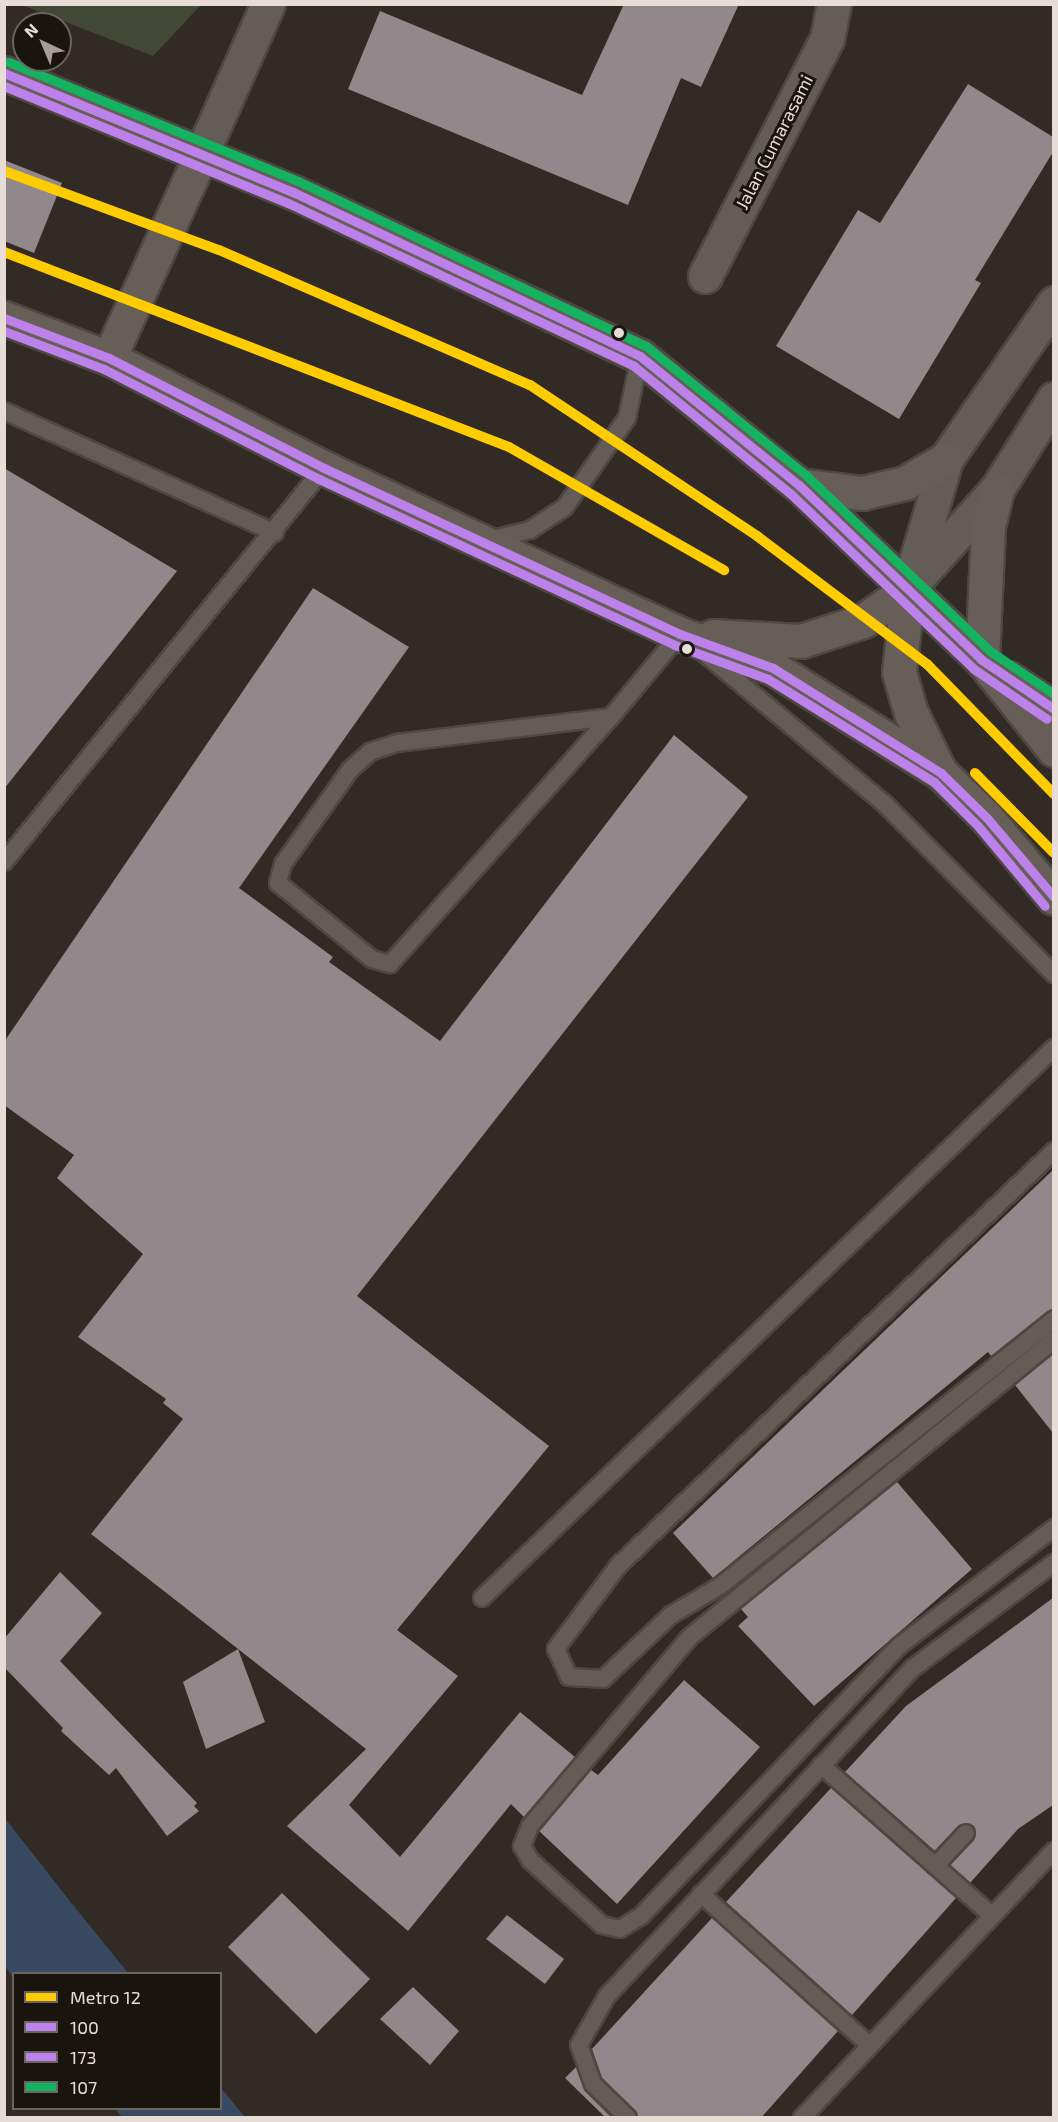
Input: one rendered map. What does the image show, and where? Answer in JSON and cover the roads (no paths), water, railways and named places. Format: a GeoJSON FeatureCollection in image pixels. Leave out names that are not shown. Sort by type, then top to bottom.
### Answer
{"type":"FeatureCollection","features":[{"type":"Feature","properties":{"kind":"main road"},"geometry":{"type":"LineString","coordinates":[[4,73],[293,192],[640,356],[799,485],[982,660],[1053,750]]}},
{"type":"Feature","properties":{"kind":"main road"},"geometry":{"type":"LineString","coordinates":[[109,358],[201,155]]}},
{"type":"Feature","properties":{"kind":"main road"},"geometry":{"type":"LineString","coordinates":[[4,318],[109,358],[324,468],[680,634],[773,668],[941,773],[987,818],[1053,898]]}},
{"type":"Feature","properties":{"kind":"main road"},"geometry":{"type":"LineString","coordinates":[[799,485],[862,493],[905,483],[946,459]]}},
{"type":"Feature","properties":{"kind":"main road"},"geometry":{"type":"LineString","coordinates":[[982,660],[988,526],[998,489]]}},
{"type":"Feature","properties":{"kind":"main road"},"geometry":{"type":"LineString","coordinates":[[680,634],[801,641],[863,621],[908,589]]}},
{"type":"Feature","properties":{"kind":"main road"},"geometry":{"type":"LineString","coordinates":[[908,589],[899,672],[911,713],[941,773]]}},
{"type":"Feature","properties":{"kind":"main road"},"geometry":{"type":"LineString","coordinates":[[982,660],[1053,709]]}},
{"type":"Feature","properties":{"kind":"street"},"geometry":{"type":"LineString","coordinates":[[201,155],[268,4]]}},
{"type":"Feature","properties":{"kind":"street","name":"Jalan Cumarasami"},"geometry":{"type":"LineString","coordinates":[[705,276],[827,39],[834,4]]}},
{"type":"Feature","properties":{"kind":"street"},"geometry":{"type":"LineString","coordinates":[[908,589],[946,459],[1053,303]]}},
{"type":"Feature","properties":{"kind":"street"},"geometry":{"type":"LineString","coordinates":[[908,589],[998,489],[1053,399]]}},
{"type":"Feature","properties":{"kind":"lane"},"geometry":{"type":"LineString","coordinates":[[483,541],[530,530],[565,507],[627,418],[640,356]]}},
{"type":"Feature","properties":{"kind":"lane"},"geometry":{"type":"LineString","coordinates":[[4,411],[275,533]]}},
{"type":"Feature","properties":{"kind":"lane"},"geometry":{"type":"LineString","coordinates":[[4,862],[275,533],[324,468]]}},
{"type":"Feature","properties":{"kind":"lane"},"geometry":{"type":"LineString","coordinates":[[611,717],[397,743],[370,752],[350,770],[297,846],[278,883],[372,959],[390,964],[611,717],[680,634],[885,804],[1053,975]]}},
{"type":"Feature","properties":{"kind":"lane"},"geometry":{"type":"LineString","coordinates":[[483,1598],[1053,1048]]}},
{"type":"Feature","properties":{"kind":"lane"},"geometry":{"type":"LineString","coordinates":[[1053,1151],[618,1566],[556,1649],[569,1677],[603,1679],[671,1616],[720,1586],[1053,1319]]}},
{"type":"Feature","properties":{"kind":"lane"},"geometry":{"type":"LineString","coordinates":[[1053,1340],[689,1638],[530,1826],[522,1846],[530,1860],[602,1925],[620,1929],[642,1915],[899,1646],[1053,1528]]}},
{"type":"Feature","properties":{"kind":"lane"},"geometry":{"type":"LineString","coordinates":[[628,2118],[593,2084],[579,2045],[607,1996],[913,1668],[1053,1563]]}},
{"type":"Feature","properties":{"kind":"lane"},"geometry":{"type":"LineString","coordinates":[[821,1766],[990,1914]]}},
{"type":"Feature","properties":{"kind":"lane"},"geometry":{"type":"LineString","coordinates":[[935,1866],[966,1833]]}},
{"type":"Feature","properties":{"kind":"lane"},"geometry":{"type":"LineString","coordinates":[[802,2118],[990,1914],[1053,1851]]}},
{"type":"Feature","properties":{"kind":"lane"},"geometry":{"type":"LineString","coordinates":[[701,1894],[869,2045]]}},
{"type":"Feature","properties":{"kind":"water"},"geometry":{"type":"Polygon","coordinates":[[[4,1817],[127,1972],[12,1972],[12,1976],[5,1966],[4,1817]]]}},
{"type":"Feature","properties":{"kind":"water"},"geometry":{"type":"Polygon","coordinates":[[[222,2089],[245,2117],[122,2117],[116,2110],[222,2110],[222,2089]]]}},
{"type":"Feature","properties":{"kind":"metro line","name":"12"},"geometry":{"type":"LineString","coordinates":[[4,171],[219,250],[530,385],[757,536],[927,664],[1054,794]]}},
{"type":"Feature","properties":{"kind":"metro line","name":"12"},"geometry":{"type":"LineString","coordinates":[[4,252],[509,447],[724,570]]}},
{"type":"Feature","properties":{"kind":"metro line","name":"12"},"geometry":{"type":"LineString","coordinates":[[975,773],[1054,853]]}}]}
